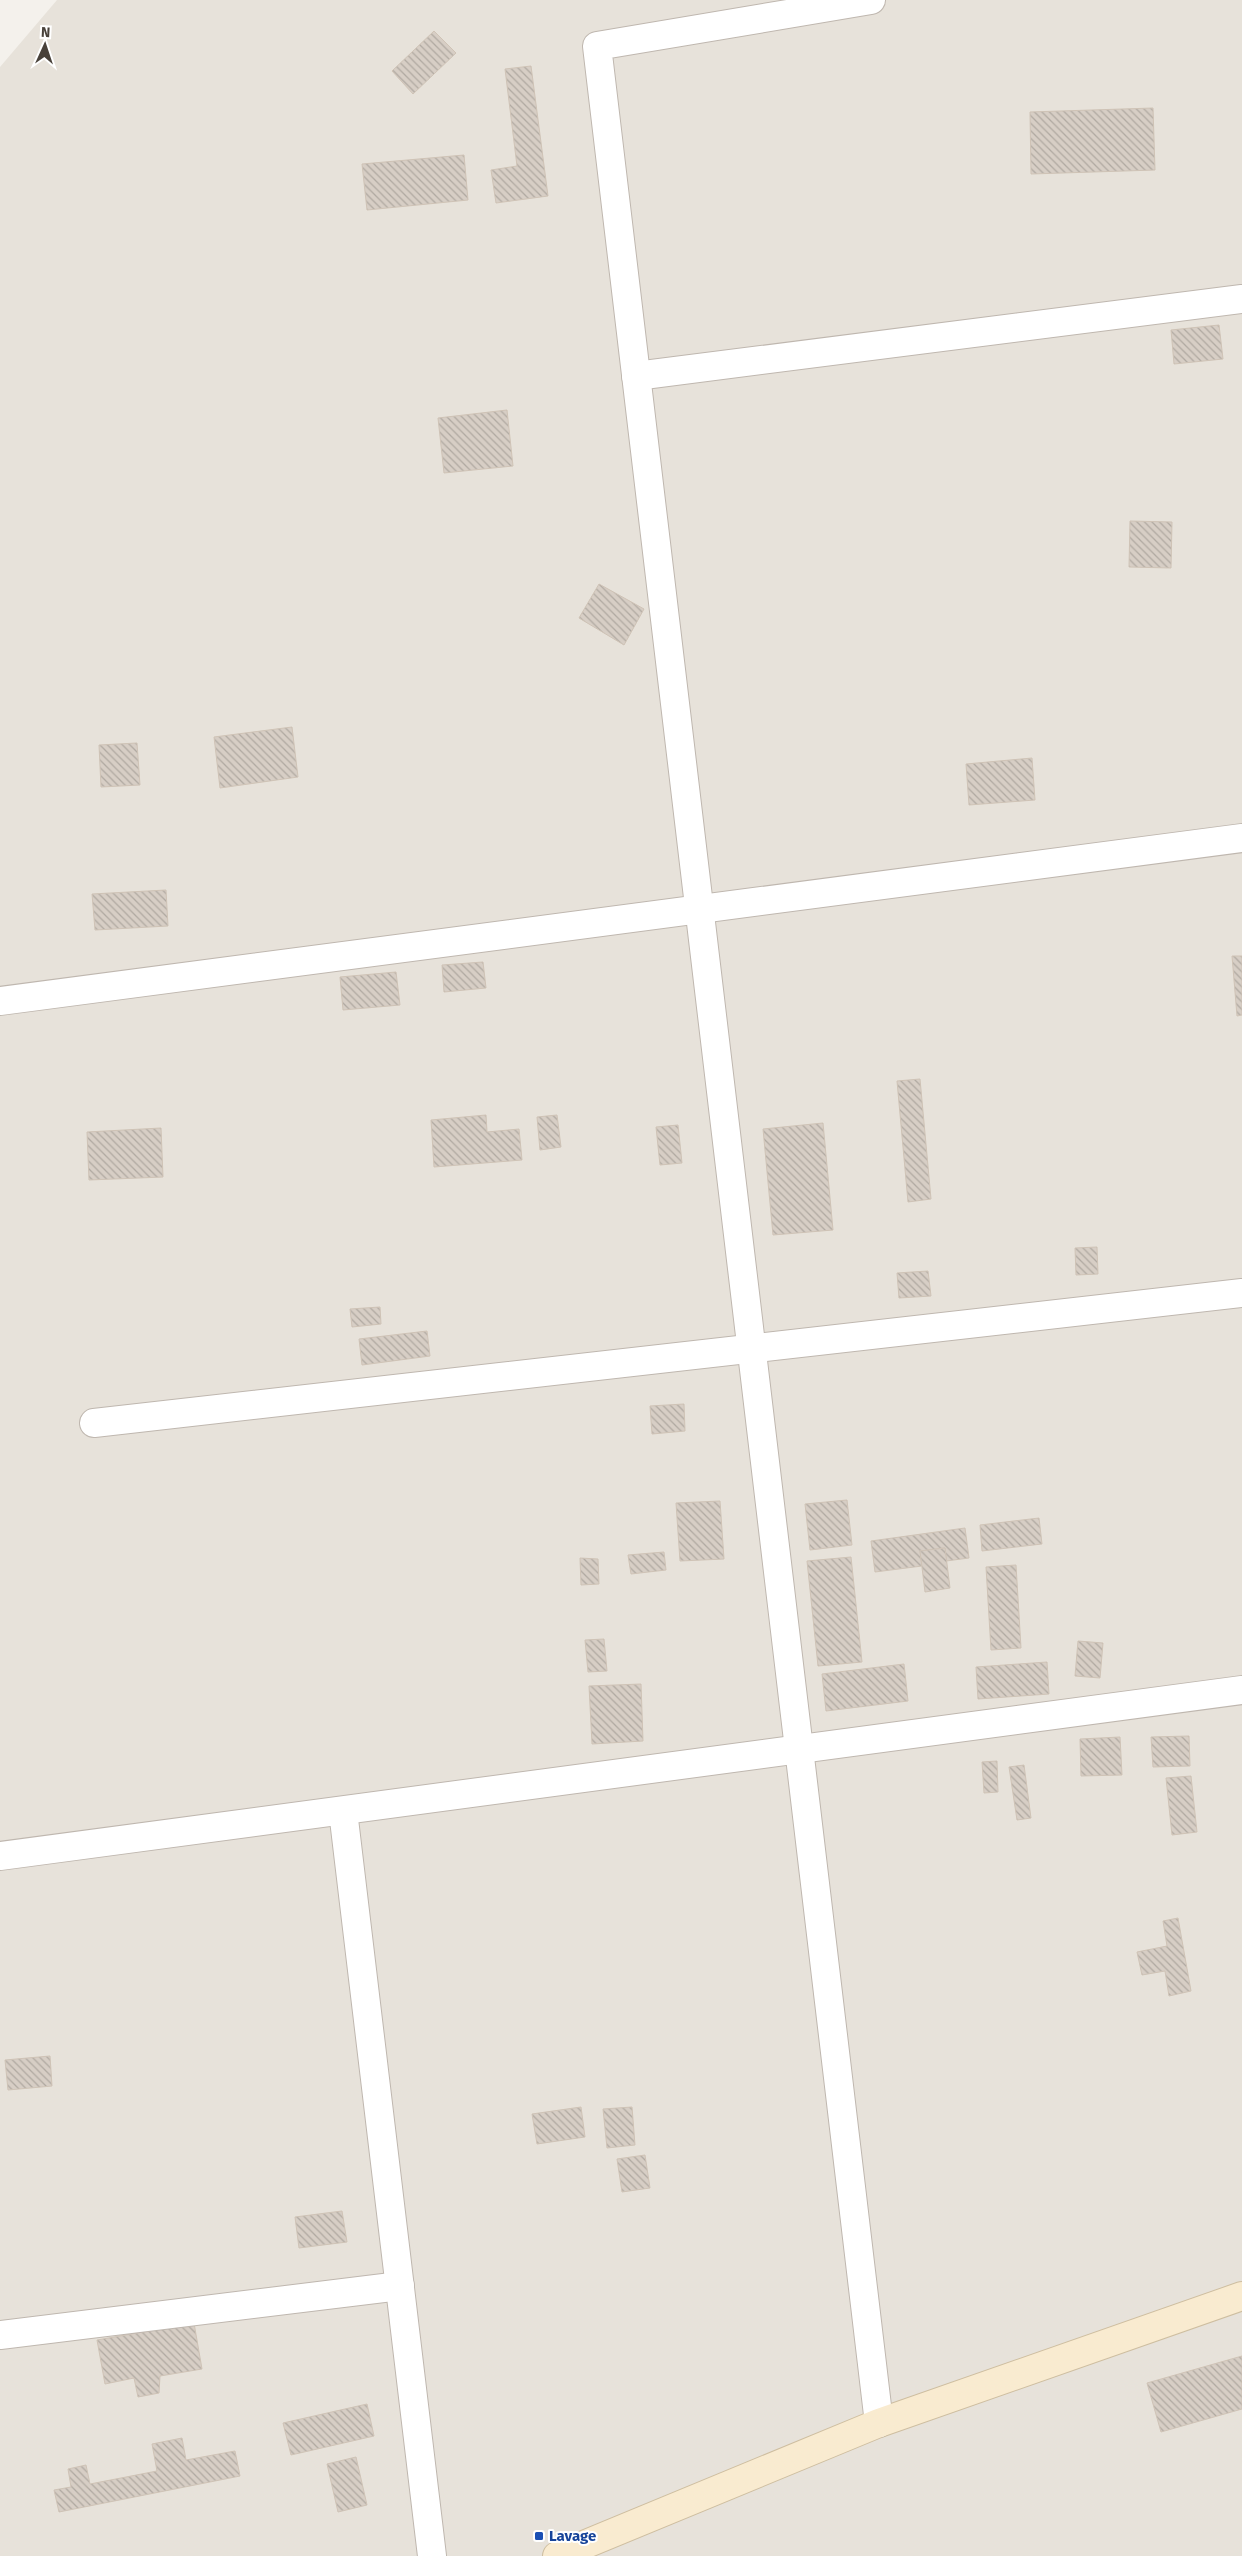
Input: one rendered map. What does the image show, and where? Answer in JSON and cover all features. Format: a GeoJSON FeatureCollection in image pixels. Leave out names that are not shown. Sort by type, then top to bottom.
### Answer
{"type":"FeatureCollection","features":[{"type":"Feature","properties":{"kind":"main road"},"geometry":{"type":"LineString","coordinates":[[558,2556],[879,2423],[1242,2296]]}},
{"type":"Feature","properties":{"kind":"street"},"geometry":{"type":"LineString","coordinates":[[871,0],[597,46],[879,2423]]}},
{"type":"Feature","properties":{"kind":"street"},"geometry":{"type":"LineString","coordinates":[[636,376],[1242,299]]}},
{"type":"Feature","properties":{"kind":"street"},"geometry":{"type":"LineString","coordinates":[[0,1001],[1242,838]]}},
{"type":"Feature","properties":{"kind":"street"},"geometry":{"type":"LineString","coordinates":[[94,1423],[1242,1294]]}},
{"type":"Feature","properties":{"kind":"street"},"geometry":{"type":"LineString","coordinates":[[0,1856],[1242,1690]]}},
{"type":"Feature","properties":{"kind":"street"},"geometry":{"type":"LineString","coordinates":[[343,1810],[432,2556]]}},
{"type":"Feature","properties":{"kind":"street"},"geometry":{"type":"LineString","coordinates":[[0,2335],[400,2286]]}},
{"type":"Feature","properties":{"kind":"shaded area"},"geometry":{"type":"Polygon","coordinates":[[[57,0],[1242,0],[1242,2556],[0,2556],[0,67],[57,0]]]}},
{"type":"Feature","properties":{"kind":"building"},"geometry":{"type":"Polygon","coordinates":[[[434,31],[456,53],[413,94],[392,71],[434,31]]]}},
{"type":"Feature","properties":{"kind":"building"},"geometry":{"type":"Polygon","coordinates":[[[531,66],[548,196],[496,203],[491,170],[517,166],[505,69],[531,66]]]}},
{"type":"Feature","properties":{"kind":"building"},"geometry":{"type":"Polygon","coordinates":[[[1153,108],[1155,170],[1031,174],[1030,112],[1153,108]]]}},
{"type":"Feature","properties":{"kind":"building"},"geometry":{"type":"Polygon","coordinates":[[[464,155],[468,200],[367,210],[362,164],[464,155]]]}},
{"type":"Feature","properties":{"kind":"building"},"geometry":{"type":"Polygon","coordinates":[[[1219,325],[1223,359],[1174,364],[1171,330],[1219,325]]]}},
{"type":"Feature","properties":{"kind":"building"},"geometry":{"type":"Polygon","coordinates":[[[507,410],[513,466],[444,473],[438,418],[507,410]]]}},
{"type":"Feature","properties":{"kind":"building"},"geometry":{"type":"Polygon","coordinates":[[[1130,521],[1172,522],[1171,568],[1129,567],[1130,521]]]}},
{"type":"Feature","properties":{"kind":"building"},"geometry":{"type":"Polygon","coordinates":[[[599,584],[644,609],[624,645],[579,618],[599,584]]]}},
{"type":"Feature","properties":{"kind":"building"},"geometry":{"type":"Polygon","coordinates":[[[292,727],[298,777],[220,788],[214,737],[292,727]]]}},
{"type":"Feature","properties":{"kind":"building"},"geometry":{"type":"Polygon","coordinates":[[[137,743],[140,785],[101,787],[99,745],[137,743]]]}},
{"type":"Feature","properties":{"kind":"building"},"geometry":{"type":"Polygon","coordinates":[[[1032,758],[1035,800],[969,805],[966,764],[1032,758]]]}},
{"type":"Feature","properties":{"kind":"building"},"geometry":{"type":"Polygon","coordinates":[[[166,890],[168,926],[95,930],[92,894],[166,890]]]}},
{"type":"Feature","properties":{"kind":"building"},"geometry":{"type":"Polygon","coordinates":[[[1232,956],[1242,956],[1242,1015],[1237,1016],[1232,956]]]}},
{"type":"Feature","properties":{"kind":"building"},"geometry":{"type":"Polygon","coordinates":[[[483,962],[486,988],[444,992],[442,965],[483,962]]]}},
{"type":"Feature","properties":{"kind":"building"},"geometry":{"type":"Polygon","coordinates":[[[396,972],[400,1005],[343,1010],[340,977],[396,972]]]}},
{"type":"Feature","properties":{"kind":"building"},"geometry":{"type":"Polygon","coordinates":[[[920,1079],[931,1199],[908,1202],[897,1081],[920,1079]]]}},
{"type":"Feature","properties":{"kind":"building"},"geometry":{"type":"Polygon","coordinates":[[[486,1115],[487,1132],[519,1129],[522,1160],[434,1167],[431,1120],[486,1115]]]}},
{"type":"Feature","properties":{"kind":"building"},"geometry":{"type":"Polygon","coordinates":[[[557,1115],[561,1147],[540,1150],[537,1117],[557,1115]]]}},
{"type":"Feature","properties":{"kind":"building"},"geometry":{"type":"Polygon","coordinates":[[[823,1123],[833,1230],[773,1235],[763,1129],[823,1123]]]}},
{"type":"Feature","properties":{"kind":"building"},"geometry":{"type":"Polygon","coordinates":[[[678,1125],[682,1163],[660,1165],[656,1127],[678,1125]]]}},
{"type":"Feature","properties":{"kind":"building"},"geometry":{"type":"Polygon","coordinates":[[[161,1128],[163,1177],[89,1180],[87,1132],[161,1128]]]}},
{"type":"Feature","properties":{"kind":"building"},"geometry":{"type":"Polygon","coordinates":[[[1097,1247],[1098,1274],[1076,1275],[1075,1248],[1097,1247]]]}},
{"type":"Feature","properties":{"kind":"building"},"geometry":{"type":"Polygon","coordinates":[[[928,1271],[931,1296],[899,1298],[897,1273],[928,1271]]]}},
{"type":"Feature","properties":{"kind":"building"},"geometry":{"type":"Polygon","coordinates":[[[380,1307],[381,1324],[352,1327],[350,1309],[380,1307]]]}},
{"type":"Feature","properties":{"kind":"building"},"geometry":{"type":"Polygon","coordinates":[[[427,1331],[430,1356],[362,1365],[359,1339],[427,1331]]]}},
{"type":"Feature","properties":{"kind":"building"},"geometry":{"type":"Polygon","coordinates":[[[684,1404],[685,1431],[652,1434],[650,1406],[684,1404]]]}},
{"type":"Feature","properties":{"kind":"building"},"geometry":{"type":"Polygon","coordinates":[[[847,1500],[852,1545],[810,1550],[805,1504],[847,1500]]]}},
{"type":"Feature","properties":{"kind":"building"},"geometry":{"type":"Polygon","coordinates":[[[720,1501],[724,1559],[680,1561],[676,1503],[720,1501]]]}},
{"type":"Feature","properties":{"kind":"building"},"geometry":{"type":"Polygon","coordinates":[[[1039,1518],[1042,1544],[982,1551],[980,1525],[1039,1518]]]}},
{"type":"Feature","properties":{"kind":"building"},"geometry":{"type":"Polygon","coordinates":[[[965,1528],[969,1558],[946,1561],[945,1548],[920,1551],[922,1566],[875,1572],[871,1541],[965,1528]]]}},
{"type":"Feature","properties":{"kind":"building"},"geometry":{"type":"Polygon","coordinates":[[[945,1548],[950,1588],[925,1592],[920,1551],[945,1548]]]}},
{"type":"Feature","properties":{"kind":"building"},"geometry":{"type":"Polygon","coordinates":[[[664,1552],[666,1570],[631,1574],[628,1555],[664,1552]]]}},
{"type":"Feature","properties":{"kind":"building"},"geometry":{"type":"Polygon","coordinates":[[[851,1557],[862,1662],[818,1666],[807,1561],[851,1557]]]}},
{"type":"Feature","properties":{"kind":"building"},"geometry":{"type":"Polygon","coordinates":[[[580,1558],[598,1559],[599,1584],[581,1585],[580,1558]]]}},
{"type":"Feature","properties":{"kind":"building"},"geometry":{"type":"Polygon","coordinates":[[[1016,1565],[1021,1648],[991,1650],[986,1567],[1016,1565]]]}},
{"type":"Feature","properties":{"kind":"building"},"geometry":{"type":"Polygon","coordinates":[[[604,1639],[607,1671],[588,1672],[585,1640],[604,1639]]]}},
{"type":"Feature","properties":{"kind":"building"},"geometry":{"type":"Polygon","coordinates":[[[1078,1641],[1103,1643],[1100,1678],[1075,1676],[1078,1641]]]}},
{"type":"Feature","properties":{"kind":"building"},"geometry":{"type":"Polygon","coordinates":[[[1047,1662],[1049,1694],[978,1699],[976,1667],[1047,1662]]]}},
{"type":"Feature","properties":{"kind":"building"},"geometry":{"type":"Polygon","coordinates":[[[904,1664],[908,1701],[826,1711],[822,1674],[904,1664]]]}},
{"type":"Feature","properties":{"kind":"building"},"geometry":{"type":"Polygon","coordinates":[[[641,1684],[643,1741],[592,1744],[589,1686],[641,1684]]]}},
{"type":"Feature","properties":{"kind":"building"},"geometry":{"type":"Polygon","coordinates":[[[1189,1736],[1190,1766],[1153,1767],[1151,1737],[1189,1736]]]}},
{"type":"Feature","properties":{"kind":"building"},"geometry":{"type":"Polygon","coordinates":[[[1120,1737],[1122,1775],[1081,1776],[1080,1739],[1120,1737]]]}},
{"type":"Feature","properties":{"kind":"building"},"geometry":{"type":"Polygon","coordinates":[[[997,1761],[998,1792],[984,1793],[982,1762],[997,1761]]]}},
{"type":"Feature","properties":{"kind":"building"},"geometry":{"type":"Polygon","coordinates":[[[1024,1765],[1031,1818],[1017,1820],[1009,1767],[1024,1765]]]}},
{"type":"Feature","properties":{"kind":"building"},"geometry":{"type":"Polygon","coordinates":[[[1191,1776],[1197,1832],[1172,1835],[1166,1778],[1191,1776]]]}},
{"type":"Feature","properties":{"kind":"building"},"geometry":{"type":"Polygon","coordinates":[[[1178,1918],[1191,1991],[1169,1996],[1165,1971],[1142,1975],[1137,1952],[1167,1946],[1163,1921],[1178,1918]]]}},
{"type":"Feature","properties":{"kind":"building"},"geometry":{"type":"Polygon","coordinates":[[[50,2056],[52,2086],[8,2090],[5,2060],[50,2056]]]}},
{"type":"Feature","properties":{"kind":"building"},"geometry":{"type":"Polygon","coordinates":[[[581,2107],[585,2137],[537,2144],[532,2114],[581,2107]]]}},
{"type":"Feature","properties":{"kind":"building"},"geometry":{"type":"Polygon","coordinates":[[[632,2107],[635,2145],[607,2148],[603,2109],[632,2107]]]}},
{"type":"Feature","properties":{"kind":"building"},"geometry":{"type":"Polygon","coordinates":[[[645,2155],[650,2188],[622,2192],[617,2159],[645,2155]]]}},
{"type":"Feature","properties":{"kind":"building"},"geometry":{"type":"Polygon","coordinates":[[[342,2211],[347,2242],[299,2248],[295,2217],[342,2211]]]}},
{"type":"Feature","properties":{"kind":"building"},"geometry":{"type":"Polygon","coordinates":[[[194,2323],[202,2369],[160,2376],[159,2393],[138,2397],[134,2378],[105,2384],[97,2340],[194,2323]]]}},
{"type":"Feature","properties":{"kind":"building"},"geometry":{"type":"Polygon","coordinates":[[[1242,2356],[1242,2409],[1161,2432],[1147,2383],[1242,2356]]]}},
{"type":"Feature","properties":{"kind":"building"},"geometry":{"type":"Polygon","coordinates":[[[367,2404],[374,2436],[291,2455],[283,2423],[367,2404]]]}},
{"type":"Feature","properties":{"kind":"building"},"geometry":{"type":"Polygon","coordinates":[[[182,2438],[186,2460],[235,2451],[240,2476],[59,2512],[54,2490],[71,2487],[68,2469],[86,2465],[90,2484],[157,2471],[152,2444],[182,2438]]]}},
{"type":"Feature","properties":{"kind":"building"},"geometry":{"type":"Polygon","coordinates":[[[356,2457],[367,2505],[338,2512],[327,2464],[356,2457]]]}},
{"type":"Feature","properties":{"kind":"place","name":"Lavage"},"geometry":{"type":"Point","coordinates":[539,2536]}}]}
